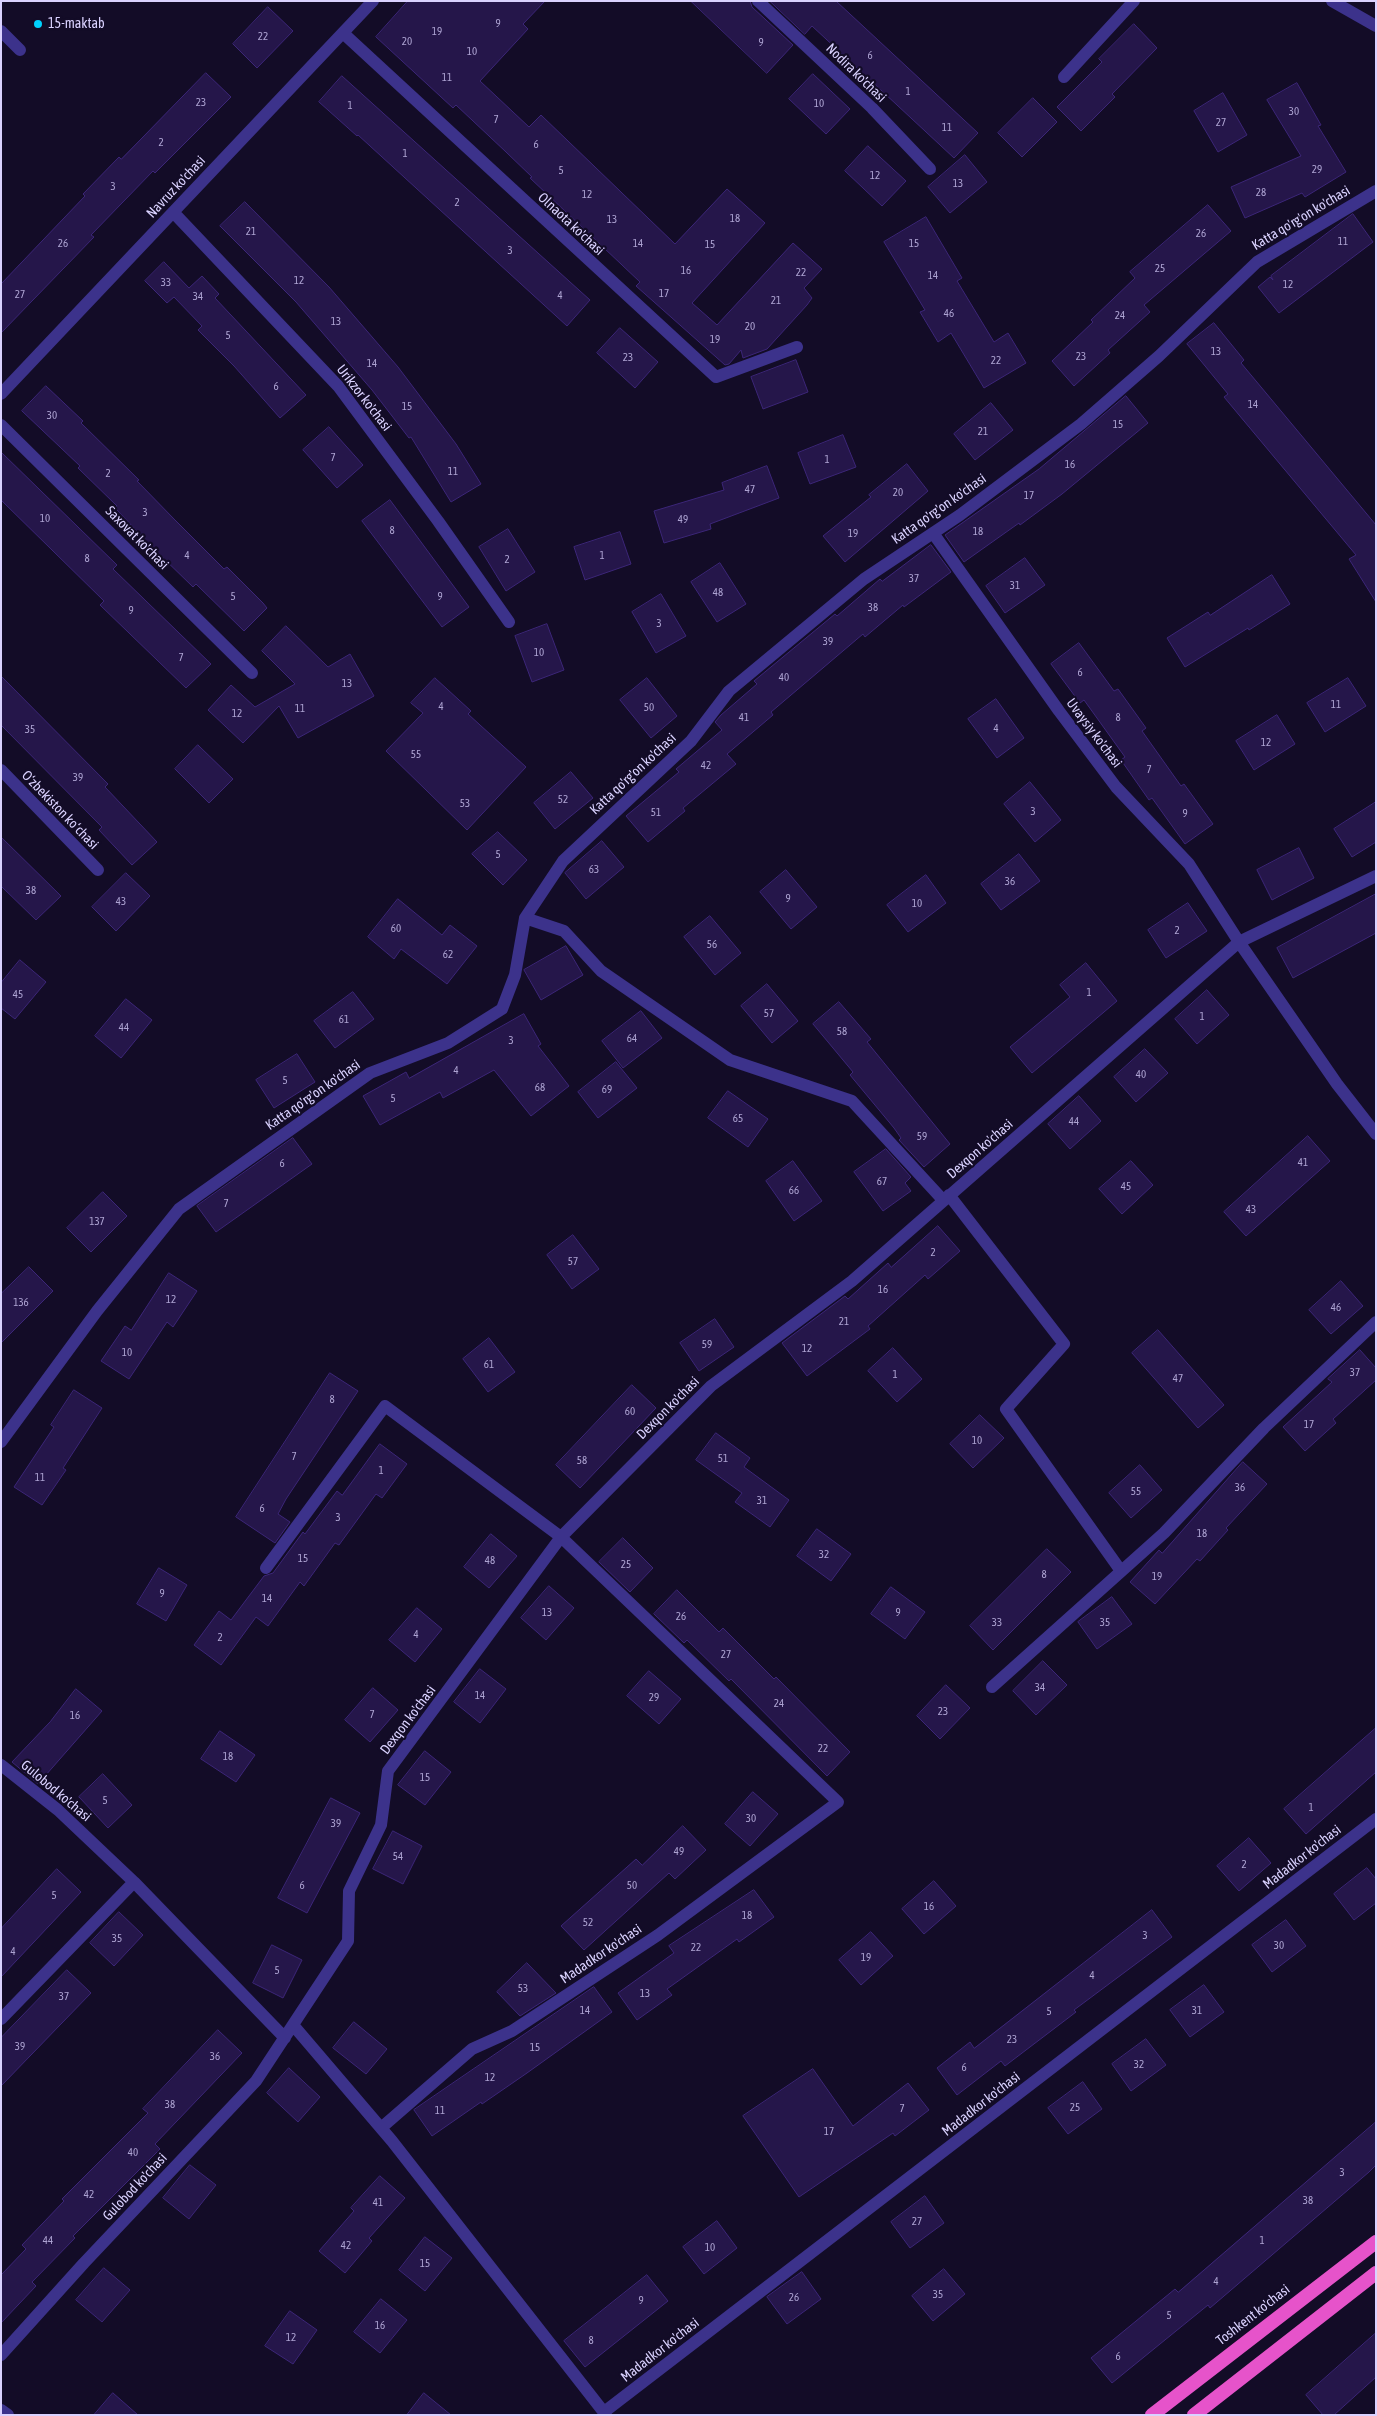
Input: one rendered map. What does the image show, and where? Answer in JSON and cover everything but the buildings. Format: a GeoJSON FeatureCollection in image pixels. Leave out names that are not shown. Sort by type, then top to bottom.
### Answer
{"type":"FeatureCollection","features":[{"type":"Feature","properties":{"kind":"highway","name":"Toshkent ko'chasi"},"geometry":{"type":"LineString","coordinates":[[1152,2415],[1376,2242]]}},
{"type":"Feature","properties":{"kind":"highway"},"geometry":{"type":"LineString","coordinates":[[1194,2415],[1376,2273]]}},
{"type":"Feature","properties":{"kind":"street","name":"Navruz ko'chasi"},"geometry":{"type":"LineString","coordinates":[[1,394],[373,1]]}},
{"type":"Feature","properties":{"kind":"street","name":"Nodira ko'chasi"},"geometry":{"type":"LineString","coordinates":[[758,1],[872,108],[930,169]]}},
{"type":"Feature","properties":{"kind":"street"},"geometry":{"type":"LineString","coordinates":[[1064,77],[1134,1]]}},
{"type":"Feature","properties":{"kind":"street"},"geometry":{"type":"LineString","coordinates":[[1332,1],[1376,26]]}},
{"type":"Feature","properties":{"kind":"street"},"geometry":{"type":"LineString","coordinates":[[1,31],[20,50]]}},
{"type":"Feature","properties":{"kind":"street","name":"Olnaota ko'chasi"},"geometry":{"type":"LineString","coordinates":[[343,33],[716,377],[797,347]]}},
{"type":"Feature","properties":{"kind":"street","name":"Katta qo'rg'on ko'chasi"},"geometry":{"type":"LineString","coordinates":[[1,1442],[97,1311],[179,1209],[370,1073],[448,1043],[502,1009],[516,975],[525,918],[564,860],[691,741],[729,691],[864,579],[933,533],[1081,424],[1159,356],[1256,262],[1376,191]]}},
{"type":"Feature","properties":{"kind":"street","name":"Urikzor ko'chasi"},"geometry":{"type":"LineString","coordinates":[[174,212],[338,386],[438,520],[509,622]]}},
{"type":"Feature","properties":{"kind":"street","name":"Saxovat ko'chasi"},"geometry":{"type":"LineString","coordinates":[[1,426],[252,673]]}},
{"type":"Feature","properties":{"kind":"street","name":"Uvaysiy ko'chasi"},"geometry":{"type":"LineString","coordinates":[[933,533],[1059,711],[1116,787],[1190,864],[1239,942],[1337,1084],[1376,1134]]}},
{"type":"Feature","properties":{"kind":"street","name":"O‘zbekiston ko‘chasi"},"geometry":{"type":"LineString","coordinates":[[1,770],[98,870]]}},
{"type":"Feature","properties":{"kind":"street","name":"Dexqon ko'chasi"},"geometry":{"type":"LineString","coordinates":[[293,2025],[348,1941],[349,1891],[381,1826],[388,1771],[561,1537],[711,1386],[852,1281],[1239,942],[1376,876]]}},
{"type":"Feature","properties":{"kind":"street"},"geometry":{"type":"LineString","coordinates":[[525,918],[564,931],[601,972],[730,1060],[852,1101],[946,1198],[1064,1344],[1006,1409],[1121,1571]]}},
{"type":"Feature","properties":{"kind":"street"},"geometry":{"type":"LineString","coordinates":[[992,1687],[1164,1532],[1264,1428],[1376,1322]]}},
{"type":"Feature","properties":{"kind":"street"},"geometry":{"type":"LineString","coordinates":[[266,1568],[384,1406],[561,1537]]}},
{"type":"Feature","properties":{"kind":"street","name":"Madadkor ko'chasi"},"geometry":{"type":"LineString","coordinates":[[381,2128],[472,2049],[512,2031],[658,1934],[838,1802],[561,1537]]}},
{"type":"Feature","properties":{"kind":"street","name":"Gulobod ko'chasi"},"geometry":{"type":"LineString","coordinates":[[1,1765],[58,1810],[134,1882],[285,2038]]}},
{"type":"Feature","properties":{"kind":"street","name":"Madadkor ko'chasi"},"geometry":{"type":"LineString","coordinates":[[293,2025],[381,2128],[605,2413],[1376,1819]]}},
{"type":"Feature","properties":{"kind":"street"},"geometry":{"type":"LineString","coordinates":[[1,2019],[134,1882]]}},
{"type":"Feature","properties":{"kind":"street","name":"Gulobod ko'chasi"},"geometry":{"type":"LineString","coordinates":[[1,2355],[84,2263],[256,2082],[293,2025]]}},
{"type":"Feature","properties":{"kind":"street"},"geometry":{"type":"LineString","coordinates":[[1,2410],[8,2415]]}},
{"type":"Feature","properties":{"kind":"place","name":"15-maktab"},"geometry":{"type":"Point","coordinates":[38,24]}}]}
